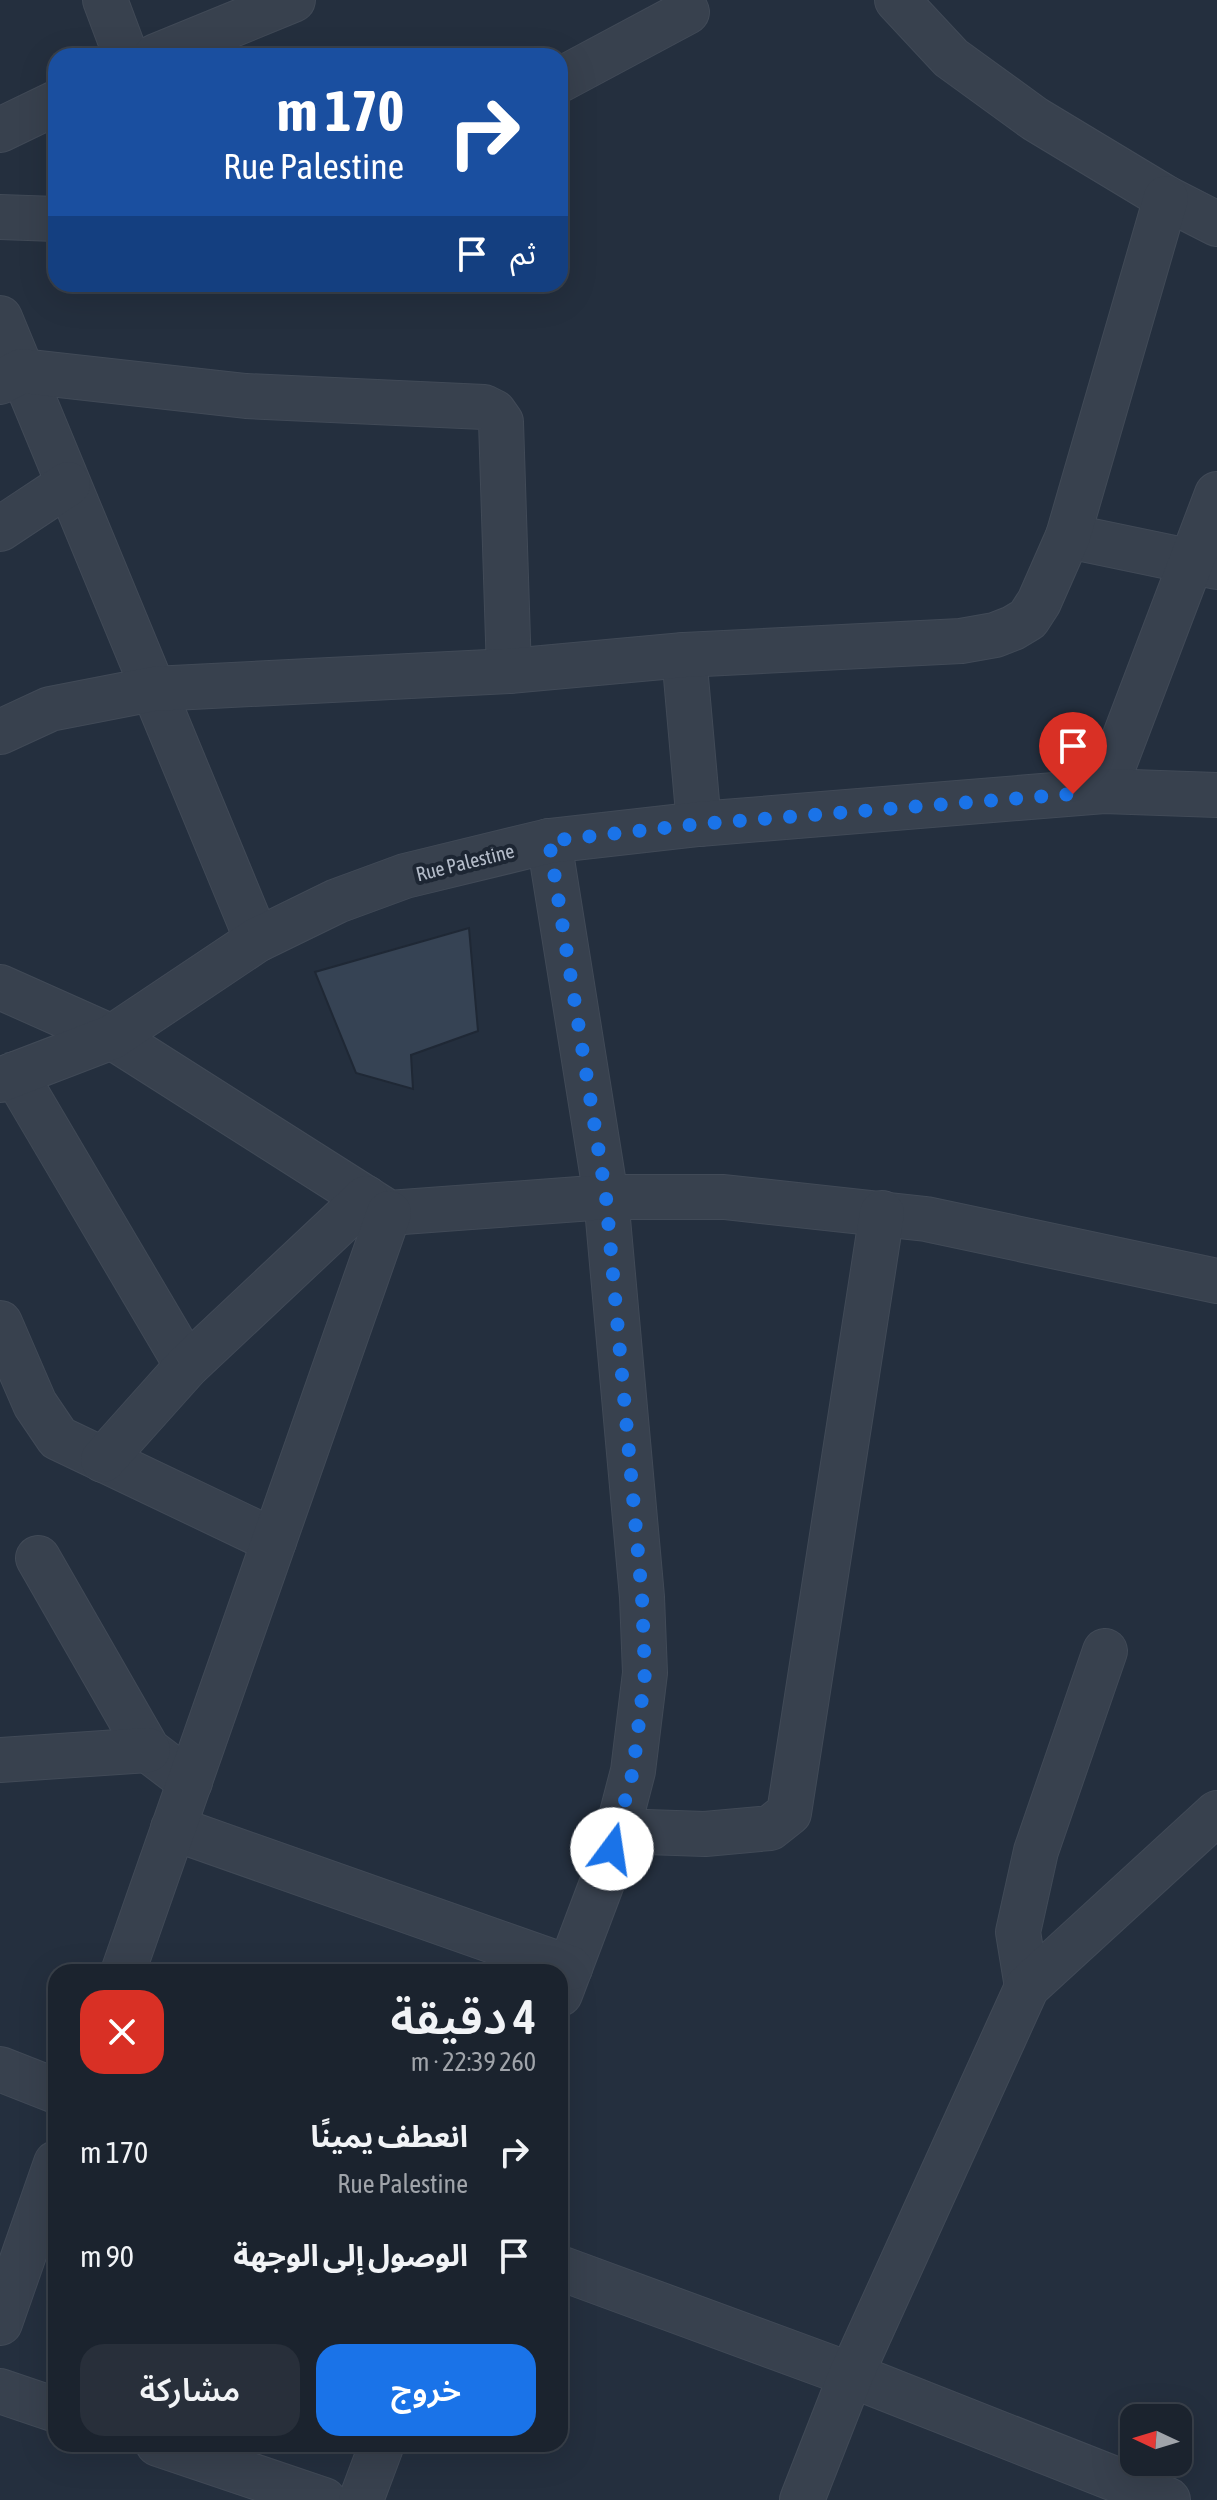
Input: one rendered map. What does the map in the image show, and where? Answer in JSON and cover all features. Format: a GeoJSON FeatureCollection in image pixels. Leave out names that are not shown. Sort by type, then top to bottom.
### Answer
{"type":"FeatureCollection","features":[{"type":"Feature","properties":{"kind":"street"},"geometry":{"type":"LineString","coordinates":[[105,0],[123,48]]}},
{"type":"Feature","properties":{"kind":"street"},"geometry":{"type":"LineString","coordinates":[[176,48],[293,0]]}},
{"type":"Feature","properties":{"kind":"street"},"geometry":{"type":"LineString","coordinates":[[897,0],[951,58],[1035,119],[1166,198],[1217,224]]}},
{"type":"Feature","properties":{"kind":"street"},"geometry":{"type":"LineString","coordinates":[[568,76],[687,12]]}},
{"type":"Feature","properties":{"kind":"street"},"geometry":{"type":"LineString","coordinates":[[0,130],[48,107]]}},
{"type":"Feature","properties":{"kind":"street"},"geometry":{"type":"LineString","coordinates":[[0,732],[50,709],[153,689],[509,671],[684,655],[961,641],[995,635],[1028,619],[1039,602],[1068,536],[1166,198]]}},
{"type":"Feature","properties":{"kind":"street"},"geometry":{"type":"LineString","coordinates":[[0,217],[48,219]]}},
{"type":"Feature","properties":{"kind":"street"},"geometry":{"type":"LineString","coordinates":[[0,318],[11,376],[68,484],[257,940]]}},
{"type":"Feature","properties":{"kind":"street"},"geometry":{"type":"LineString","coordinates":[[11,376],[246,396],[484,407],[494,412],[501,422],[509,671]]}},
{"type":"Feature","properties":{"kind":"street"},"geometry":{"type":"LineString","coordinates":[[0,529],[68,484]]}},
{"type":"Feature","properties":{"kind":"street"},"geometry":{"type":"LineString","coordinates":[[1104,791],[1203,565],[1217,494]]}},
{"type":"Feature","properties":{"kind":"street"},"geometry":{"type":"LineString","coordinates":[[1068,536],[1203,565]]}},
{"type":"Feature","properties":{"kind":"street"},"geometry":{"type":"LineString","coordinates":[[684,655],[699,824]]}},
{"type":"Feature","properties":{"kind":"street","name":"Rue Palestine"},"geometry":{"type":"LineString","coordinates":[[8,1077],[112,1037],[257,940],[337,901],[405,876],[549,841],[699,824],[1104,791],[1217,795]]}},
{"type":"Feature","properties":{"kind":"street"},"geometry":{"type":"LineString","coordinates":[[549,841],[606,1197],[642,1597],[645,1673],[633,1771],[608,1867],[568,1973]]}},
{"type":"Feature","properties":{"kind":"street"},"geometry":{"type":"LineString","coordinates":[[0,987],[112,1037],[377,1206],[606,1197],[724,1197],[882,1213],[1095,1253],[1217,1281]]}},
{"type":"Feature","properties":{"kind":"street"},"geometry":{"type":"LineString","coordinates":[[8,1077],[187,1366]]}},
{"type":"Feature","properties":{"kind":"street"},"geometry":{"type":"LineString","coordinates":[[103,1460],[187,1366],[377,1206]]}},
{"type":"Feature","properties":{"kind":"street"},"geometry":{"type":"LineString","coordinates":[[126,1964],[274,1541],[377,1206]]}},
{"type":"Feature","properties":{"kind":"street"},"geometry":{"type":"LineString","coordinates":[[617,1831],[705,1834],[770,1828],[789,1813],[882,1213]]}},
{"type":"Feature","properties":{"kind":"street"},"geometry":{"type":"LineString","coordinates":[[0,1323],[35,1404],[58,1438],[274,1541]]}},
{"type":"Feature","properties":{"kind":"street"},"geometry":{"type":"LineString","coordinates":[[38,1558],[148,1750],[190,1782]]}},
{"type":"Feature","properties":{"kind":"street"},"geometry":{"type":"LineString","coordinates":[[1027,1987],[1018,1932],[1036,1851],[1105,1651]]}},
{"type":"Feature","properties":{"kind":"street"},"geometry":{"type":"LineString","coordinates":[[0,1760],[148,1750]]}},
{"type":"Feature","properties":{"kind":"street"},"geometry":{"type":"LineString","coordinates":[[802,2500],[851,2375],[1027,1987],[1217,1813]]}},
{"type":"Feature","properties":{"kind":"street"},"geometry":{"type":"LineString","coordinates":[[173,1828],[521,1964]]}},
{"type":"Feature","properties":{"kind":"street"},"geometry":{"type":"LineString","coordinates":[[0,2069],[48,2088]]}},
{"type":"Feature","properties":{"kind":"street"},"geometry":{"type":"LineString","coordinates":[[0,2323],[48,2186]]}},
{"type":"Feature","properties":{"kind":"street"},"geometry":{"type":"LineString","coordinates":[[568,2271],[851,2375],[1168,2500]]}},
{"type":"Feature","properties":{"kind":"street"},"geometry":{"type":"LineString","coordinates":[[0,2391],[48,2407]]}},
{"type":"Feature","properties":{"kind":"street"},"geometry":{"type":"LineString","coordinates":[[182,2452],[324,2500]]}},
{"type":"Feature","properties":{"kind":"street"},"geometry":{"type":"LineString","coordinates":[[361,2500],[379,2452]]}},
{"type":"Feature","properties":{"kind":"building"},"geometry":{"type":"Polygon","coordinates":[[[469,928],[478,1031],[411,1055],[413,1089],[356,1073],[315,972],[469,928]]]}},
{"type":"Feature","properties":{"kind":"route"},"geometry":{"type":"LineString","coordinates":[[612,1849],[633,1771],[645,1673],[642,1597],[606,1197],[549,841],[699,824],[1073,794]]}}]}
